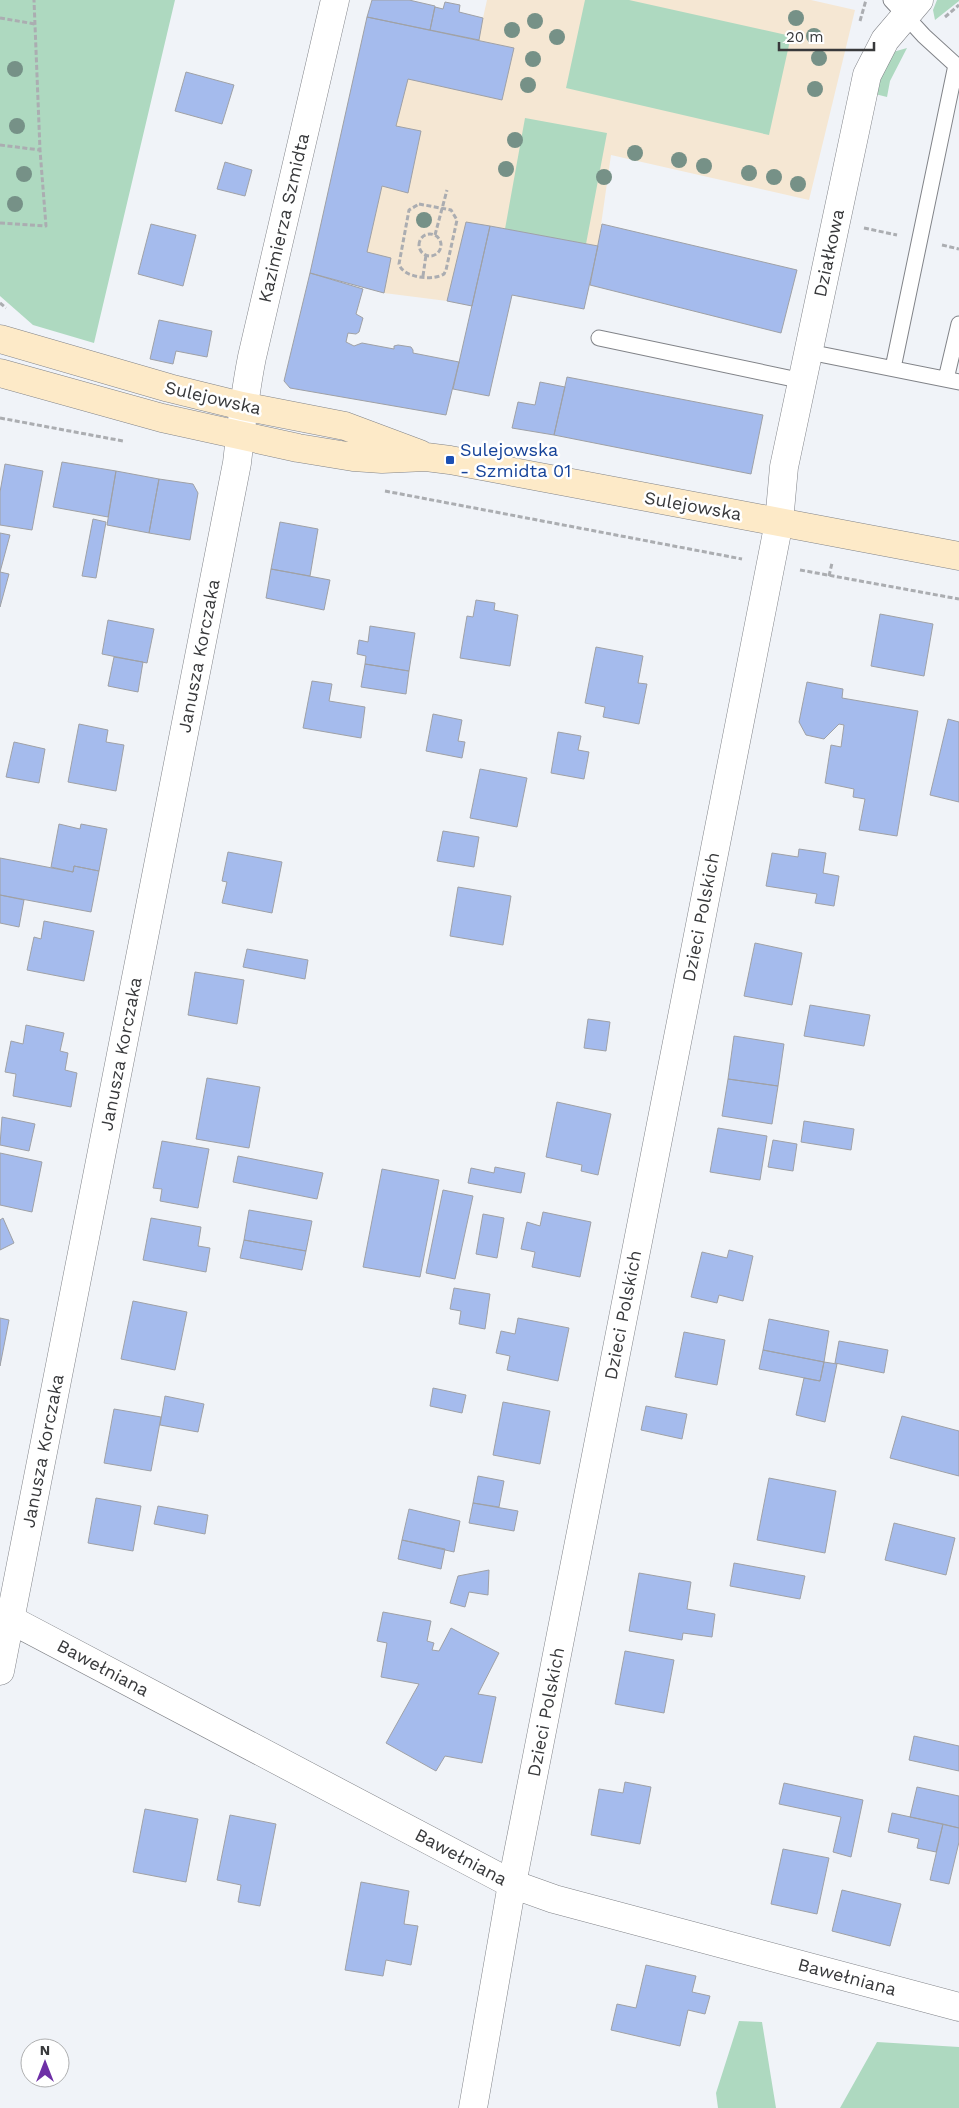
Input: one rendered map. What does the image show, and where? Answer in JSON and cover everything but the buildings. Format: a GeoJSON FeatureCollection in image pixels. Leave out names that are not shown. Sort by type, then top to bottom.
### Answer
{"type":"FeatureCollection","features":[{"type":"Feature","properties":{"kind":"main road","name":"Sulejowska"},"geometry":{"type":"LineString","coordinates":[[0,339],[169,388],[242,406],[345,426],[426,457],[959,556]]}},
{"type":"Feature","properties":{"kind":"main road","name":"Sulejowska"},"geometry":{"type":"LineString","coordinates":[[0,373],[162,418],[332,455],[382,459],[426,457]]}},
{"type":"Feature","properties":{"kind":"street","name":"Kazimierza Szmidta"},"geometry":{"type":"LineString","coordinates":[[241,436],[242,406],[254,347],[335,0]]}},
{"type":"Feature","properties":{"kind":"street","name":"Działkowa"},"geometry":{"type":"LineString","coordinates":[[778,522],[784,467],[867,75],[885,40],[910,13]]}},
{"type":"Feature","properties":{"kind":"street","name":"Janusza Korczaka"},"geometry":{"type":"LineString","coordinates":[[0,1671],[5,1617],[241,436]]}},
{"type":"Feature","properties":{"kind":"street","name":"Dzieci Polskich"},"geometry":{"type":"LineString","coordinates":[[473,2108],[512,1884],[778,522]]}},
{"type":"Feature","properties":{"kind":"street","name":"Bawełniana"},"geometry":{"type":"LineString","coordinates":[[5,1617],[512,1884],[554,1899],[959,2007]]}},
{"type":"Feature","properties":{"kind":"lane"},"geometry":{"type":"LineString","coordinates":[[893,368],[958,66],[910,13]]}},
{"type":"Feature","properties":{"kind":"lane"},"geometry":{"type":"LineString","coordinates":[[809,352],[953,381],[959,324]]}},
{"type":"Feature","properties":{"kind":"lane"},"geometry":{"type":"LineString","coordinates":[[599,338],[802,381]]}},
{"type":"Feature","properties":{"kind":"path"},"geometry":{"type":"LineString","coordinates":[[0,223],[46,226],[40,150],[34,0]]}},
{"type":"Feature","properties":{"kind":"path"},"geometry":{"type":"LineString","coordinates":[[910,13],[959,5]]}},
{"type":"Feature","properties":{"kind":"path"},"geometry":{"type":"LineString","coordinates":[[0,18],[35,24]]}},
{"type":"Feature","properties":{"kind":"path"},"geometry":{"type":"LineString","coordinates":[[0,145],[40,150]]}},
{"type":"Feature","properties":{"kind":"path"},"geometry":{"type":"LineString","coordinates":[[435,235],[447,190]]}},
{"type":"Feature","properties":{"kind":"path"},"geometry":{"type":"LineString","coordinates":[[419,204],[443,209],[451,210],[457,220],[444,274],[435,278],[407,274],[399,264],[410,210],[419,204]]}},
{"type":"Feature","properties":{"kind":"path"},"geometry":{"type":"LineString","coordinates":[[862,237],[866,219]]}},
{"type":"Feature","properties":{"kind":"path"},"geometry":{"type":"LineString","coordinates":[[425,235],[435,235],[441,244],[439,251],[434,255],[426,255],[421,251],[420,241],[425,235]]}},
{"type":"Feature","properties":{"kind":"path"},"geometry":{"type":"LineString","coordinates":[[423,276],[426,255]]}},
{"type":"Feature","properties":{"kind":"path"},"geometry":{"type":"LineString","coordinates":[[382,490],[770,565],[959,599]]}},
{"type":"Feature","properties":{"kind":"path"},"geometry":{"type":"LineString","coordinates":[[829,576],[832,560]]}},
{"type":"Feature","properties":{"kind":"shaded area"},"geometry":{"type":"Polygon","coordinates":[[[487,0],[811,0],[855,10],[809,200],[611,155],[598,246],[490,226],[472,306],[384,293],[310,273],[367,17],[478,40],[487,0]]]}},
{"type":"Feature","properties":{"kind":"green space"},"geometry":{"type":"Polygon","coordinates":[[[0,0],[175,0],[94,343],[33,325],[0,296],[0,0]]]}},
{"type":"Feature","properties":{"kind":"green space"},"geometry":{"type":"Polygon","coordinates":[[[585,0],[629,0],[791,36],[769,135],[566,88],[585,0]]]}},
{"type":"Feature","properties":{"kind":"green space"},"geometry":{"type":"Polygon","coordinates":[[[937,0],[959,1],[935,20],[933,10],[937,0]]]}},
{"type":"Feature","properties":{"kind":"green space"},"geometry":{"type":"Polygon","coordinates":[[[907,48],[890,81],[887,97],[875,94],[879,79],[893,52],[907,48]]]}},
{"type":"Feature","properties":{"kind":"green space"},"geometry":{"type":"Polygon","coordinates":[[[525,118],[607,133],[586,244],[505,229],[525,118]]]}},
{"type":"Feature","properties":{"kind":"green space"},"geometry":{"type":"Polygon","coordinates":[[[739,2021],[762,2022],[776,2108],[718,2108],[716,2093],[739,2021]]]}},
{"type":"Feature","properties":{"kind":"green space"},"geometry":{"type":"Polygon","coordinates":[[[877,2042],[959,2047],[959,2108],[840,2108],[877,2042]]]}},
{"type":"Feature","properties":{"kind":"place","name":"Sulejowska - Szmidta 01"},"geometry":{"type":"Point","coordinates":[450,460]}}]}
